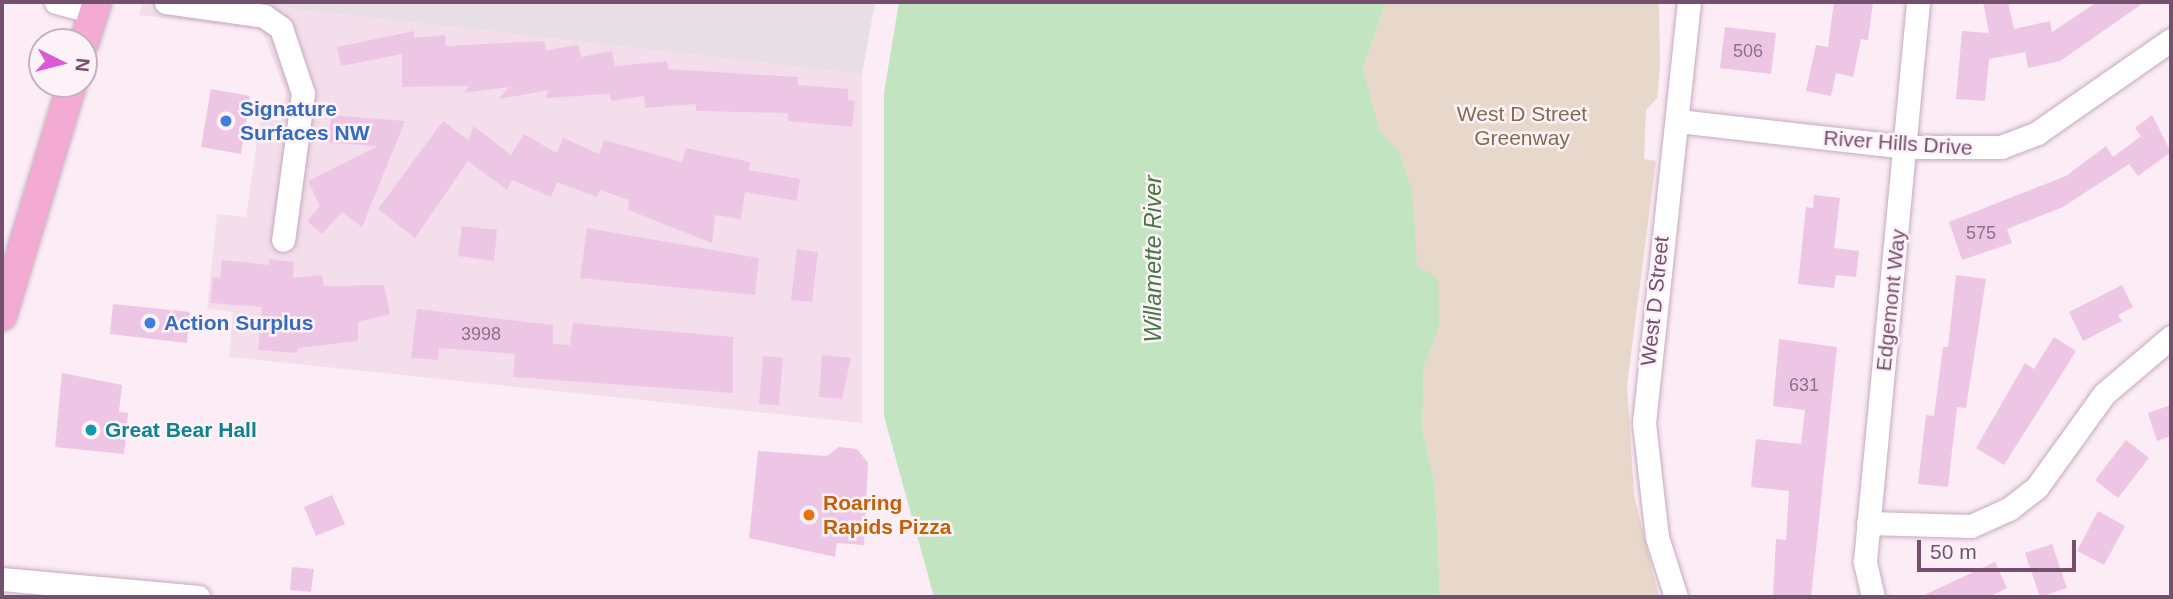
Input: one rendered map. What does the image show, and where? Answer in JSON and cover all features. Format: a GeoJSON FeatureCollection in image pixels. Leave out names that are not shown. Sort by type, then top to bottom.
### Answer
{"type":"FeatureCollection","features":[{"type":"Feature","properties":{"kind":"main road"},"geometry":{"type":"LineString","coordinates":[[89,28],[95,7]]}},
{"type":"Feature","properties":{"kind":"main road"},"geometry":{"type":"LineString","coordinates":[[2,316],[68,98]]}},
{"type":"Feature","properties":{"kind":"street"},"geometry":{"type":"LineString","coordinates":[[56,2],[95,7]]}},
{"type":"Feature","properties":{"kind":"street"},"geometry":{"type":"LineString","coordinates":[[166,2],[264,16],[281,28],[303,93],[283,240]]}},
{"type":"Feature","properties":{"kind":"street","name":"West D Street"},"geometry":{"type":"LineString","coordinates":[[1676,597],[1657,537],[1644,423],[1649,328],[1678,121],[1689,2]]}},
{"type":"Feature","properties":{"kind":"street","name":"Edgemont Way"},"geometry":{"type":"LineString","coordinates":[[1873,597],[1865,561],[1919,2]]}},
{"type":"Feature","properties":{"kind":"street","name":"River Hills Drive"},"geometry":{"type":"LineString","coordinates":[[1678,121],[1960,151],[2013,143],[2171,40]]}},
{"type":"Feature","properties":{"kind":"street"},"geometry":{"type":"LineString","coordinates":[[1868,523],[1971,526],[2009,509],[2037,487],[2104,394],[2171,337]]}},
{"type":"Feature","properties":{"kind":"street"},"geometry":{"type":"LineString","coordinates":[[2,579],[198,597]]}},
{"type":"Feature","properties":{"kind":"shaded area"},"geometry":{"type":"Polygon","coordinates":[[[143,2],[235,2],[862,74],[862,423],[229,357],[233,312],[207,309],[217,214],[246,217],[260,119],[282,121],[286,92],[262,30],[139,15],[143,2]]]}},
{"type":"Feature","properties":{"kind":"shaded area"},"geometry":{"type":"Polygon","coordinates":[[[235,2],[875,2],[862,74],[235,2]]]}},
{"type":"Feature","properties":{"kind":"green space","name":"West D Street Greenway"},"geometry":{"type":"Polygon","coordinates":[[[1386,2],[1659,2],[1660,67],[1657,98],[1646,110],[1644,159],[1656,161],[1627,385],[1634,495],[1659,597],[1440,597],[1435,485],[1422,429],[1424,366],[1439,328],[1417,266],[1398,150],[1380,133],[1363,68],[1386,2]]]}},
{"type":"Feature","properties":{"kind":"water","name":"Willamette River"},"geometry":{"type":"Polygon","coordinates":[[[899,2],[1386,2],[1363,68],[1380,132],[1398,150],[1412,190],[1417,266],[1438,278],[1439,328],[1424,366],[1422,429],[1435,485],[1440,597],[934,597],[884,416],[884,93],[899,2]]]}},
{"type":"Feature","properties":{"kind":"building"},"geometry":{"type":"Polygon","coordinates":[[[1834,2],[1873,2],[1868,40],[1861,39],[1853,77],[1836,73],[1831,96],[1806,91],[1816,45],[1828,47],[1834,2]]]}},
{"type":"Feature","properties":{"kind":"building"},"geometry":{"type":"Polygon","coordinates":[[[1983,2],[2008,2],[2014,29],[2050,21],[2052,32],[2097,2],[2145,2],[2060,61],[2028,68],[2025,52],[1989,59],[1985,101],[1956,99],[1962,31],[1989,33],[1983,2]]]}},
{"type":"Feature","properties":{"kind":"building"},"geometry":{"type":"Polygon","coordinates":[[[1725,27],[1776,33],[1771,74],[1720,68],[1725,27]]]}},
{"type":"Feature","properties":{"kind":"building"},"geometry":{"type":"Polygon","coordinates":[[[414,31],[414,38],[445,35],[446,46],[544,41],[546,50],[579,45],[581,57],[612,51],[615,66],[667,61],[668,69],[798,77],[798,85],[848,89],[848,100],[855,101],[852,127],[788,121],[788,113],[696,111],[696,104],[645,108],[644,96],[611,101],[609,94],[545,98],[549,90],[499,99],[509,87],[464,93],[469,86],[402,87],[402,54],[341,66],[337,47],[414,31]]]}},
{"type":"Feature","properties":{"kind":"building","name":"Signature Surfaces NW"},"geometry":{"type":"Polygon","coordinates":[[[211,89],[250,96],[241,154],[201,147],[211,89]]]}},
{"type":"Feature","properties":{"kind":"building"},"geometry":{"type":"Polygon","coordinates":[[[331,115],[405,121],[362,227],[342,212],[322,234],[307,221],[320,206],[308,181],[378,146],[329,143],[331,115]]]}},
{"type":"Feature","properties":{"kind":"building"},"geometry":{"type":"Polygon","coordinates":[[[2152,115],[2171,152],[2138,176],[2129,164],[2063,207],[2007,229],[2012,243],[1962,260],[1949,222],[2066,176],[2106,146],[2113,157],[2141,136],[2135,128],[2152,115]]]}},
{"type":"Feature","properties":{"kind":"building"},"geometry":{"type":"Polygon","coordinates":[[[443,121],[468,140],[474,126],[511,155],[524,134],[557,153],[563,138],[599,154],[604,140],[682,162],[686,148],[750,162],[749,170],[800,179],[797,201],[745,192],[741,219],[715,215],[712,243],[628,210],[629,200],[600,190],[597,197],[557,182],[551,197],[512,180],[507,190],[468,161],[415,238],[378,209],[443,121]]]}},
{"type":"Feature","properties":{"kind":"building"},"geometry":{"type":"Polygon","coordinates":[[[1814,195],[1840,198],[1834,248],[1859,251],[1856,277],[1836,275],[1834,288],[1798,284],[1806,207],[1813,208],[1814,195]]]}},
{"type":"Feature","properties":{"kind":"building"},"geometry":{"type":"Polygon","coordinates":[[[462,226],[497,230],[494,261],[458,256],[462,226]]]}},
{"type":"Feature","properties":{"kind":"building"},"geometry":{"type":"Polygon","coordinates":[[[587,228],[759,258],[755,295],[580,278],[587,228]]]}},
{"type":"Feature","properties":{"kind":"building"},"geometry":{"type":"Polygon","coordinates":[[[797,249],[818,252],[812,302],[791,300],[797,249]]]}},
{"type":"Feature","properties":{"kind":"building"},"geometry":{"type":"Polygon","coordinates":[[[269,259],[294,262],[293,278],[322,275],[324,286],[384,285],[390,314],[358,322],[358,341],[298,348],[297,353],[258,350],[262,307],[210,303],[213,277],[220,278],[222,260],[269,265],[269,259]]]}},
{"type":"Feature","properties":{"kind":"building"},"geometry":{"type":"Polygon","coordinates":[[[1956,275],[1986,279],[1966,408],[1957,407],[1948,487],[1918,484],[1926,415],[1934,416],[1943,347],[1948,347],[1956,275]]]}},
{"type":"Feature","properties":{"kind":"building"},"geometry":{"type":"Polygon","coordinates":[[[2122,285],[2133,307],[2118,315],[2122,321],[2083,341],[2069,312],[2122,285]]]}},
{"type":"Feature","properties":{"kind":"building","name":"Action Surplus"},"geometry":{"type":"Polygon","coordinates":[[[113,304],[190,312],[187,343],[110,334],[113,304]]]}},
{"type":"Feature","properties":{"kind":"building"},"geometry":{"type":"Polygon","coordinates":[[[417,309],[553,325],[553,344],[570,345],[573,323],[733,337],[733,393],[513,377],[515,354],[439,348],[438,360],[411,358],[417,309]]]}},
{"type":"Feature","properties":{"kind":"building"},"geometry":{"type":"Polygon","coordinates":[[[2054,337],[2076,351],[2004,465],[1976,448],[2025,363],[2034,369],[2054,337]]]}},
{"type":"Feature","properties":{"kind":"building"},"geometry":{"type":"Polygon","coordinates":[[[1779,339],[1837,347],[1811,597],[1773,597],[1776,539],[1786,540],[1789,491],[1751,487],[1756,439],[1801,444],[1805,410],[1773,406],[1779,339]]]}},
{"type":"Feature","properties":{"kind":"building"},"geometry":{"type":"Polygon","coordinates":[[[822,355],[851,358],[842,399],[819,397],[822,355]]]}},
{"type":"Feature","properties":{"kind":"building"},"geometry":{"type":"Polygon","coordinates":[[[763,356],[783,358],[779,405],[759,404],[763,356]]]}},
{"type":"Feature","properties":{"kind":"building","name":"Great Bear Hall"},"geometry":{"type":"Polygon","coordinates":[[[62,373],[122,385],[119,412],[128,413],[124,454],[55,447],[62,373]]]}},
{"type":"Feature","properties":{"kind":"building"},"geometry":{"type":"Polygon","coordinates":[[[2171,405],[2171,436],[2157,441],[2148,413],[2171,405]]]}},
{"type":"Feature","properties":{"kind":"building"},"geometry":{"type":"Polygon","coordinates":[[[2126,440],[2149,458],[2118,498],[2095,480],[2126,440]]]}},
{"type":"Feature","properties":{"kind":"building","name":"Roaring Rapids Pizza"},"geometry":{"type":"Polygon","coordinates":[[[839,447],[857,449],[868,463],[864,545],[837,543],[835,557],[749,538],[758,451],[827,456],[839,447]]]}},
{"type":"Feature","properties":{"kind":"building"},"geometry":{"type":"Polygon","coordinates":[[[332,495],[345,524],[316,536],[304,507],[332,495]]]}},
{"type":"Feature","properties":{"kind":"building"},"geometry":{"type":"Polygon","coordinates":[[[2098,511],[2125,526],[2104,565],[2077,551],[2098,511]]]}},
{"type":"Feature","properties":{"kind":"building"},"geometry":{"type":"Polygon","coordinates":[[[2052,544],[2067,588],[2040,597],[2025,553],[2052,544]]]}},
{"type":"Feature","properties":{"kind":"building"},"geometry":{"type":"Polygon","coordinates":[[[1995,562],[2007,588],[1989,597],[1920,597],[1995,562]]]}},
{"type":"Feature","properties":{"kind":"building"},"geometry":{"type":"Polygon","coordinates":[[[292,567],[314,569],[311,592],[290,590],[292,567]]]}},
{"type":"Feature","properties":{"kind":"place","name":"Signature Surfaces NW"},"geometry":{"type":"Point","coordinates":[226,121]}},
{"type":"Feature","properties":{"kind":"place","name":"Action Surplus"},"geometry":{"type":"Point","coordinates":[150,323]}},
{"type":"Feature","properties":{"kind":"place","name":"Great Bear Hall"},"geometry":{"type":"Point","coordinates":[91,430]}},
{"type":"Feature","properties":{"kind":"place","name":"Roaring Rapids Pizza"},"geometry":{"type":"Point","coordinates":[809,515]}}]}
